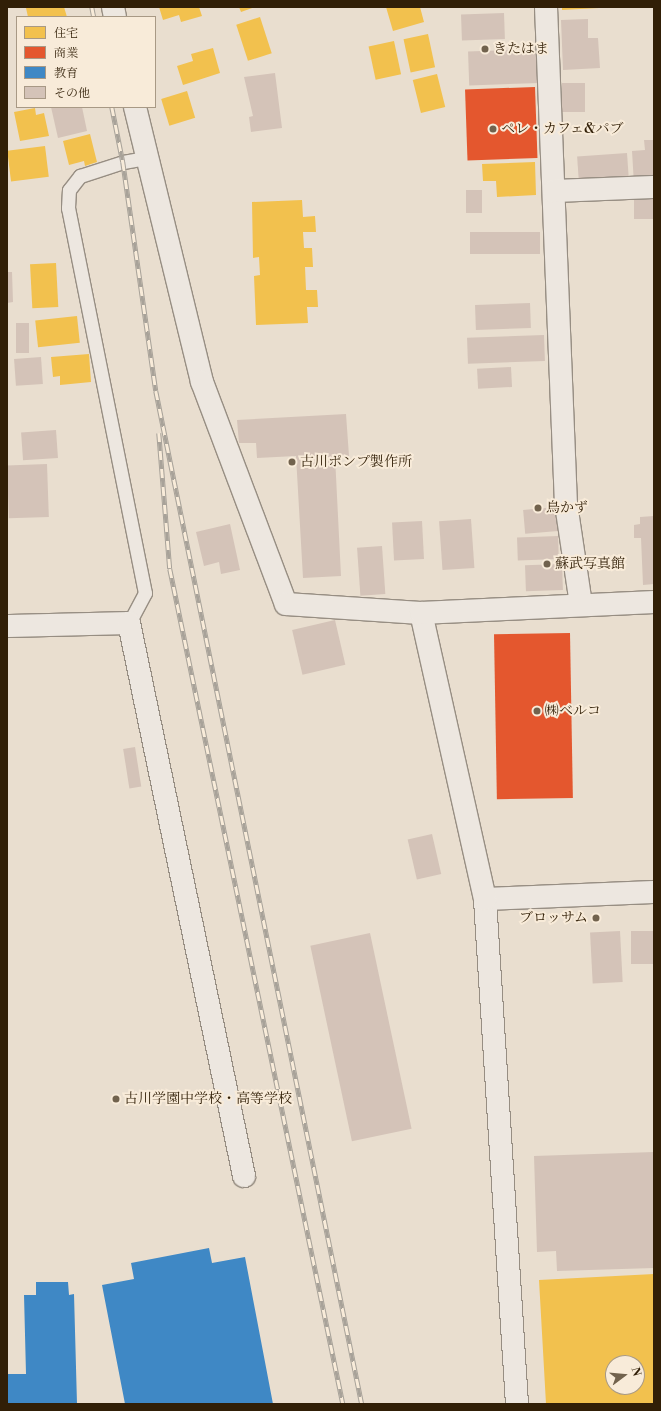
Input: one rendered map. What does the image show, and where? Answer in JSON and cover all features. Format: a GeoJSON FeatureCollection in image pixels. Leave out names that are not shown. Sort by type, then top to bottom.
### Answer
{"type":"FeatureCollection","features":[{"type":"Feature","properties":{"kind":"street"},"geometry":{"type":"LineString","coordinates":[[546,7],[566,504],[581,604]]}},
{"type":"Feature","properties":{"kind":"street"},"geometry":{"type":"LineString","coordinates":[[135,108],[146,158],[202,382],[286,604],[421,613],[581,604],[654,602]]}},
{"type":"Feature","properties":{"kind":"street"},"geometry":{"type":"LineString","coordinates":[[554,191],[654,187]]}},
{"type":"Feature","properties":{"kind":"street"},"geometry":{"type":"LineString","coordinates":[[421,613],[485,899],[517,1404]]}},
{"type":"Feature","properties":{"kind":"street"},"geometry":{"type":"LineString","coordinates":[[7,626],[129,623],[244,1176]]}},
{"type":"Feature","properties":{"kind":"street"},"geometry":{"type":"LineString","coordinates":[[485,899],[654,892]]}},
{"type":"Feature","properties":{"kind":"lane"},"geometry":{"type":"LineString","coordinates":[[129,623],[144,593],[68,208],[69,190],[80,176],[123,162],[146,158]]}},
{"type":"Feature","properties":{"kind":"building: 住宅"},"geometry":{"type":"Polygon","coordinates":[[[64,7],[67,16],[28,16],[26,8],[64,7]]]}},
{"type":"Feature","properties":{"kind":"building: 住宅"},"geometry":{"type":"Polygon","coordinates":[[[159,7],[199,7],[202,16],[181,22],[179,15],[163,20],[159,7]]]}},
{"type":"Feature","properties":{"kind":"building: 住宅"},"geometry":{"type":"Polygon","coordinates":[[[239,7],[255,7],[241,12],[239,7]]]}},
{"type":"Feature","properties":{"kind":"building: 住宅"},"geometry":{"type":"Polygon","coordinates":[[[386,7],[420,7],[424,22],[393,31],[386,7]]]}},
{"type":"Feature","properties":{"kind":"building: 住宅"},"geometry":{"type":"Polygon","coordinates":[[[562,7],[599,7],[599,8],[562,10],[562,7]]]}},
{"type":"Feature","properties":{"kind":"building: 住宅"},"geometry":{"type":"Polygon","coordinates":[[[260,17],[272,53],[248,61],[236,25],[260,17]]]}},
{"type":"Feature","properties":{"kind":"building: 住宅"},"geometry":{"type":"Polygon","coordinates":[[[428,34],[435,67],[411,72],[404,39],[428,34]]]}},
{"type":"Feature","properties":{"kind":"building: 住宅"},"geometry":{"type":"Polygon","coordinates":[[[394,41],[401,74],[376,80],[369,46],[394,41]]]}},
{"type":"Feature","properties":{"kind":"building: 住宅"},"geometry":{"type":"Polygon","coordinates":[[[213,48],[220,73],[183,85],[177,66],[193,61],[191,54],[213,48]]]}},
{"type":"Feature","properties":{"kind":"building: 住宅"},"geometry":{"type":"Polygon","coordinates":[[[437,74],[445,107],[421,113],[413,80],[437,74]]]}},
{"type":"Feature","properties":{"kind":"building: 住宅"},"geometry":{"type":"Polygon","coordinates":[[[187,91],[195,118],[169,126],[161,99],[187,91]]]}},
{"type":"Feature","properties":{"kind":"building: 住宅"},"geometry":{"type":"Polygon","coordinates":[[[35,108],[36,115],[44,113],[49,136],[20,141],[14,112],[35,108]]]}},
{"type":"Feature","properties":{"kind":"building: 住宅"},"geometry":{"type":"Polygon","coordinates":[[[90,134],[97,162],[85,166],[84,161],[69,165],[63,141],[90,134]]]}},
{"type":"Feature","properties":{"kind":"building: 住宅"},"geometry":{"type":"Polygon","coordinates":[[[45,146],[49,177],[11,181],[7,151],[45,146]]]}},
{"type":"Feature","properties":{"kind":"building: 住宅"},"geometry":{"type":"Polygon","coordinates":[[[535,162],[536,195],[497,197],[496,181],[483,181],[482,164],[535,162]]]}},
{"type":"Feature","properties":{"kind":"building: 住宅"},"geometry":{"type":"Polygon","coordinates":[[[302,200],[303,217],[315,216],[316,232],[303,232],[304,248],[312,248],[313,267],[305,267],[306,290],[317,290],[318,307],[307,307],[308,323],[256,325],[254,276],[260,275],[259,257],[253,258],[252,202],[302,200]]]}},
{"type":"Feature","properties":{"kind":"building: 住宅"},"geometry":{"type":"Polygon","coordinates":[[[56,263],[58,307],[32,308],[30,264],[56,263]]]}},
{"type":"Feature","properties":{"kind":"building: 住宅"},"geometry":{"type":"Polygon","coordinates":[[[77,316],[80,343],[38,347],[35,320],[77,316]]]}},
{"type":"Feature","properties":{"kind":"building: 住宅"},"geometry":{"type":"Polygon","coordinates":[[[89,354],[91,382],[60,385],[60,376],[53,377],[51,357],[89,354]]]}},
{"type":"Feature","properties":{"kind":"building: 住宅"},"geometry":{"type":"Polygon","coordinates":[[[654,1274],[654,1404],[546,1404],[539,1280],[654,1274]]]}},
{"type":"Feature","properties":{"kind":"building: 商業"},"geometry":{"type":"Polygon","coordinates":[[[535,87],[537,158],[468,160],[465,89],[535,87]]]}},
{"type":"Feature","properties":{"kind":"building: 商業"},"geometry":{"type":"Polygon","coordinates":[[[570,633],[573,798],[497,799],[494,634],[570,633]]]}},
{"type":"Feature","properties":{"kind":"building: 教育"},"geometry":{"type":"Polygon","coordinates":[[[209,1248],[212,1263],[245,1257],[273,1404],[125,1404],[102,1285],[134,1279],[131,1263],[209,1248]]]}},
{"type":"Feature","properties":{"kind":"building: 教育"},"geometry":{"type":"Polygon","coordinates":[[[36,1282],[68,1282],[69,1295],[74,1294],[77,1404],[7,1404],[7,1374],[26,1374],[24,1295],[36,1295],[36,1282]]]}},
{"type":"Feature","properties":{"kind":"building: その他"},"geometry":{"type":"Polygon","coordinates":[[[504,13],[505,39],[462,40],[461,15],[504,13]]]}},
{"type":"Feature","properties":{"kind":"building: その他"},"geometry":{"type":"Polygon","coordinates":[[[588,19],[588,38],[598,38],[600,68],[563,70],[561,20],[588,19]]]}},
{"type":"Feature","properties":{"kind":"building: その他"},"geometry":{"type":"Polygon","coordinates":[[[539,49],[540,83],[469,85],[468,51],[539,49]]]}},
{"type":"Feature","properties":{"kind":"building: その他"},"geometry":{"type":"Polygon","coordinates":[[[275,73],[282,128],[251,132],[249,117],[253,116],[244,77],[275,73]]]}},
{"type":"Feature","properties":{"kind":"building: その他"},"geometry":{"type":"Polygon","coordinates":[[[562,83],[585,83],[585,112],[562,112],[562,83]]]}},
{"type":"Feature","properties":{"kind":"building: その他"},"geometry":{"type":"Polygon","coordinates":[[[51,108],[82,108],[87,131],[58,138],[51,108]]]}},
{"type":"Feature","properties":{"kind":"building: その他"},"geometry":{"type":"Polygon","coordinates":[[[644,140],[654,140],[654,183],[634,184],[632,151],[645,150],[644,140]]]}},
{"type":"Feature","properties":{"kind":"building: その他"},"geometry":{"type":"Polygon","coordinates":[[[627,153],[629,183],[579,186],[577,156],[627,153]]]}},
{"type":"Feature","properties":{"kind":"building: その他"},"geometry":{"type":"Polygon","coordinates":[[[466,190],[482,190],[482,213],[466,213],[466,190]]]}},
{"type":"Feature","properties":{"kind":"building: その他"},"geometry":{"type":"Polygon","coordinates":[[[634,199],[654,199],[654,219],[634,219],[634,199]]]}},
{"type":"Feature","properties":{"kind":"building: その他"},"geometry":{"type":"Polygon","coordinates":[[[470,232],[540,232],[540,254],[470,254],[470,232]]]}},
{"type":"Feature","properties":{"kind":"building: その他"},"geometry":{"type":"Polygon","coordinates":[[[7,272],[12,272],[13,302],[7,303],[7,272]]]}},
{"type":"Feature","properties":{"kind":"building: その他"},"geometry":{"type":"Polygon","coordinates":[[[530,303],[531,328],[476,330],[475,305],[530,303]]]}},
{"type":"Feature","properties":{"kind":"building: その他"},"geometry":{"type":"Polygon","coordinates":[[[16,323],[29,323],[29,353],[16,353],[16,323]]]}},
{"type":"Feature","properties":{"kind":"building: その他"},"geometry":{"type":"Polygon","coordinates":[[[544,335],[545,361],[468,364],[467,338],[544,335]]]}},
{"type":"Feature","properties":{"kind":"building: その他"},"geometry":{"type":"Polygon","coordinates":[[[41,357],[43,384],[16,386],[14,359],[41,357]]]}},
{"type":"Feature","properties":{"kind":"building: その他"},"geometry":{"type":"Polygon","coordinates":[[[511,367],[512,387],[478,389],[477,369],[511,367]]]}},
{"type":"Feature","properties":{"kind":"building: その他"},"geometry":{"type":"Polygon","coordinates":[[[346,414],[349,456],[335,456],[341,576],[303,578],[296,456],[257,458],[256,443],[239,443],[237,420],[346,414]]]}},
{"type":"Feature","properties":{"kind":"building: その他"},"geometry":{"type":"Polygon","coordinates":[[[56,430],[58,458],[23,460],[21,432],[56,430]]]}},
{"type":"Feature","properties":{"kind":"building: その他"},"geometry":{"type":"Polygon","coordinates":[[[47,464],[49,517],[9,518],[7,465],[47,464]]]}},
{"type":"Feature","properties":{"kind":"building: その他"},"geometry":{"type":"Polygon","coordinates":[[[556,507],[558,531],[525,534],[523,510],[556,507]]]}},
{"type":"Feature","properties":{"kind":"building: その他"},"geometry":{"type":"Polygon","coordinates":[[[654,516],[654,584],[643,585],[641,538],[634,538],[634,525],[640,524],[640,517],[654,516]]]}},
{"type":"Feature","properties":{"kind":"building: その他"},"geometry":{"type":"Polygon","coordinates":[[[471,519],[474,568],[442,570],[439,521],[471,519]]]}},
{"type":"Feature","properties":{"kind":"building: その他"},"geometry":{"type":"Polygon","coordinates":[[[422,521],[424,559],[394,561],[392,523],[422,521]]]}},
{"type":"Feature","properties":{"kind":"building: その他"},"geometry":{"type":"Polygon","coordinates":[[[230,524],[240,570],[221,574],[219,562],[204,566],[196,532],[230,524]]]}},
{"type":"Feature","properties":{"kind":"building: その他"},"geometry":{"type":"Polygon","coordinates":[[[558,536],[559,559],[518,560],[517,537],[558,536]]]}},
{"type":"Feature","properties":{"kind":"building: その他"},"geometry":{"type":"Polygon","coordinates":[[[382,546],[385,594],[360,596],[357,548],[382,546]]]}},
{"type":"Feature","properties":{"kind":"building: その他"},"geometry":{"type":"Polygon","coordinates":[[[562,564],[563,590],[526,591],[525,565],[562,564]]]}},
{"type":"Feature","properties":{"kind":"building: その他"},"geometry":{"type":"Polygon","coordinates":[[[335,620],[345,665],[302,675],[292,630],[335,620]]]}},
{"type":"Feature","properties":{"kind":"building: その他"},"geometry":{"type":"Polygon","coordinates":[[[135,747],[141,787],[129,788],[123,749],[135,747]]]}},
{"type":"Feature","properties":{"kind":"building: その他"},"geometry":{"type":"Polygon","coordinates":[[[432,834],[441,874],[417,880],[408,840],[432,834]]]}},
{"type":"Feature","properties":{"kind":"building: その他"},"geometry":{"type":"Polygon","coordinates":[[[620,931],[623,982],[593,984],[590,933],[620,931]]]}},
{"type":"Feature","properties":{"kind":"building: その他"},"geometry":{"type":"Polygon","coordinates":[[[631,931],[654,931],[654,964],[631,964],[631,931]]]}},
{"type":"Feature","properties":{"kind":"building: その他"},"geometry":{"type":"Polygon","coordinates":[[[370,933],[412,1129],[352,1141],[310,946],[370,933]]]}},
{"type":"Feature","properties":{"kind":"building: その他"},"geometry":{"type":"Polygon","coordinates":[[[654,1152],[654,1268],[557,1271],[556,1251],[537,1252],[534,1156],[654,1152]]]}},
{"type":"Feature","properties":{"kind":"railway"},"geometry":{"type":"LineString","coordinates":[[92,7],[94,16]]}},
{"type":"Feature","properties":{"kind":"railway"},"geometry":{"type":"LineString","coordinates":[[112,108],[123,162],[156,391],[362,1404]]}},
{"type":"Feature","properties":{"kind":"railway"},"geometry":{"type":"LineString","coordinates":[[159,433],[170,569],[343,1404]]}},
{"type":"Feature","properties":{"kind":"place","name":"きたはま"},"geometry":{"type":"Point","coordinates":[485,49]}},
{"type":"Feature","properties":{"kind":"place","name":"ペレ・カフェ&パブ"},"geometry":{"type":"Point","coordinates":[493,129]}},
{"type":"Feature","properties":{"kind":"place","name":"古川ポンプ製作所"},"geometry":{"type":"Point","coordinates":[292,462]}},
{"type":"Feature","properties":{"kind":"place","name":"鳥かず"},"geometry":{"type":"Point","coordinates":[538,508]}},
{"type":"Feature","properties":{"kind":"place","name":"蘇武写真館"},"geometry":{"type":"Point","coordinates":[547,564]}},
{"type":"Feature","properties":{"kind":"place","name":"㈱ベルコ"},"geometry":{"type":"Point","coordinates":[537,711]}},
{"type":"Feature","properties":{"kind":"place","name":"ブロッサム"},"geometry":{"type":"Point","coordinates":[596,918]}},
{"type":"Feature","properties":{"kind":"place","name":"古川学園中学校・高等学校"},"geometry":{"type":"Point","coordinates":[116,1099]}}]}
